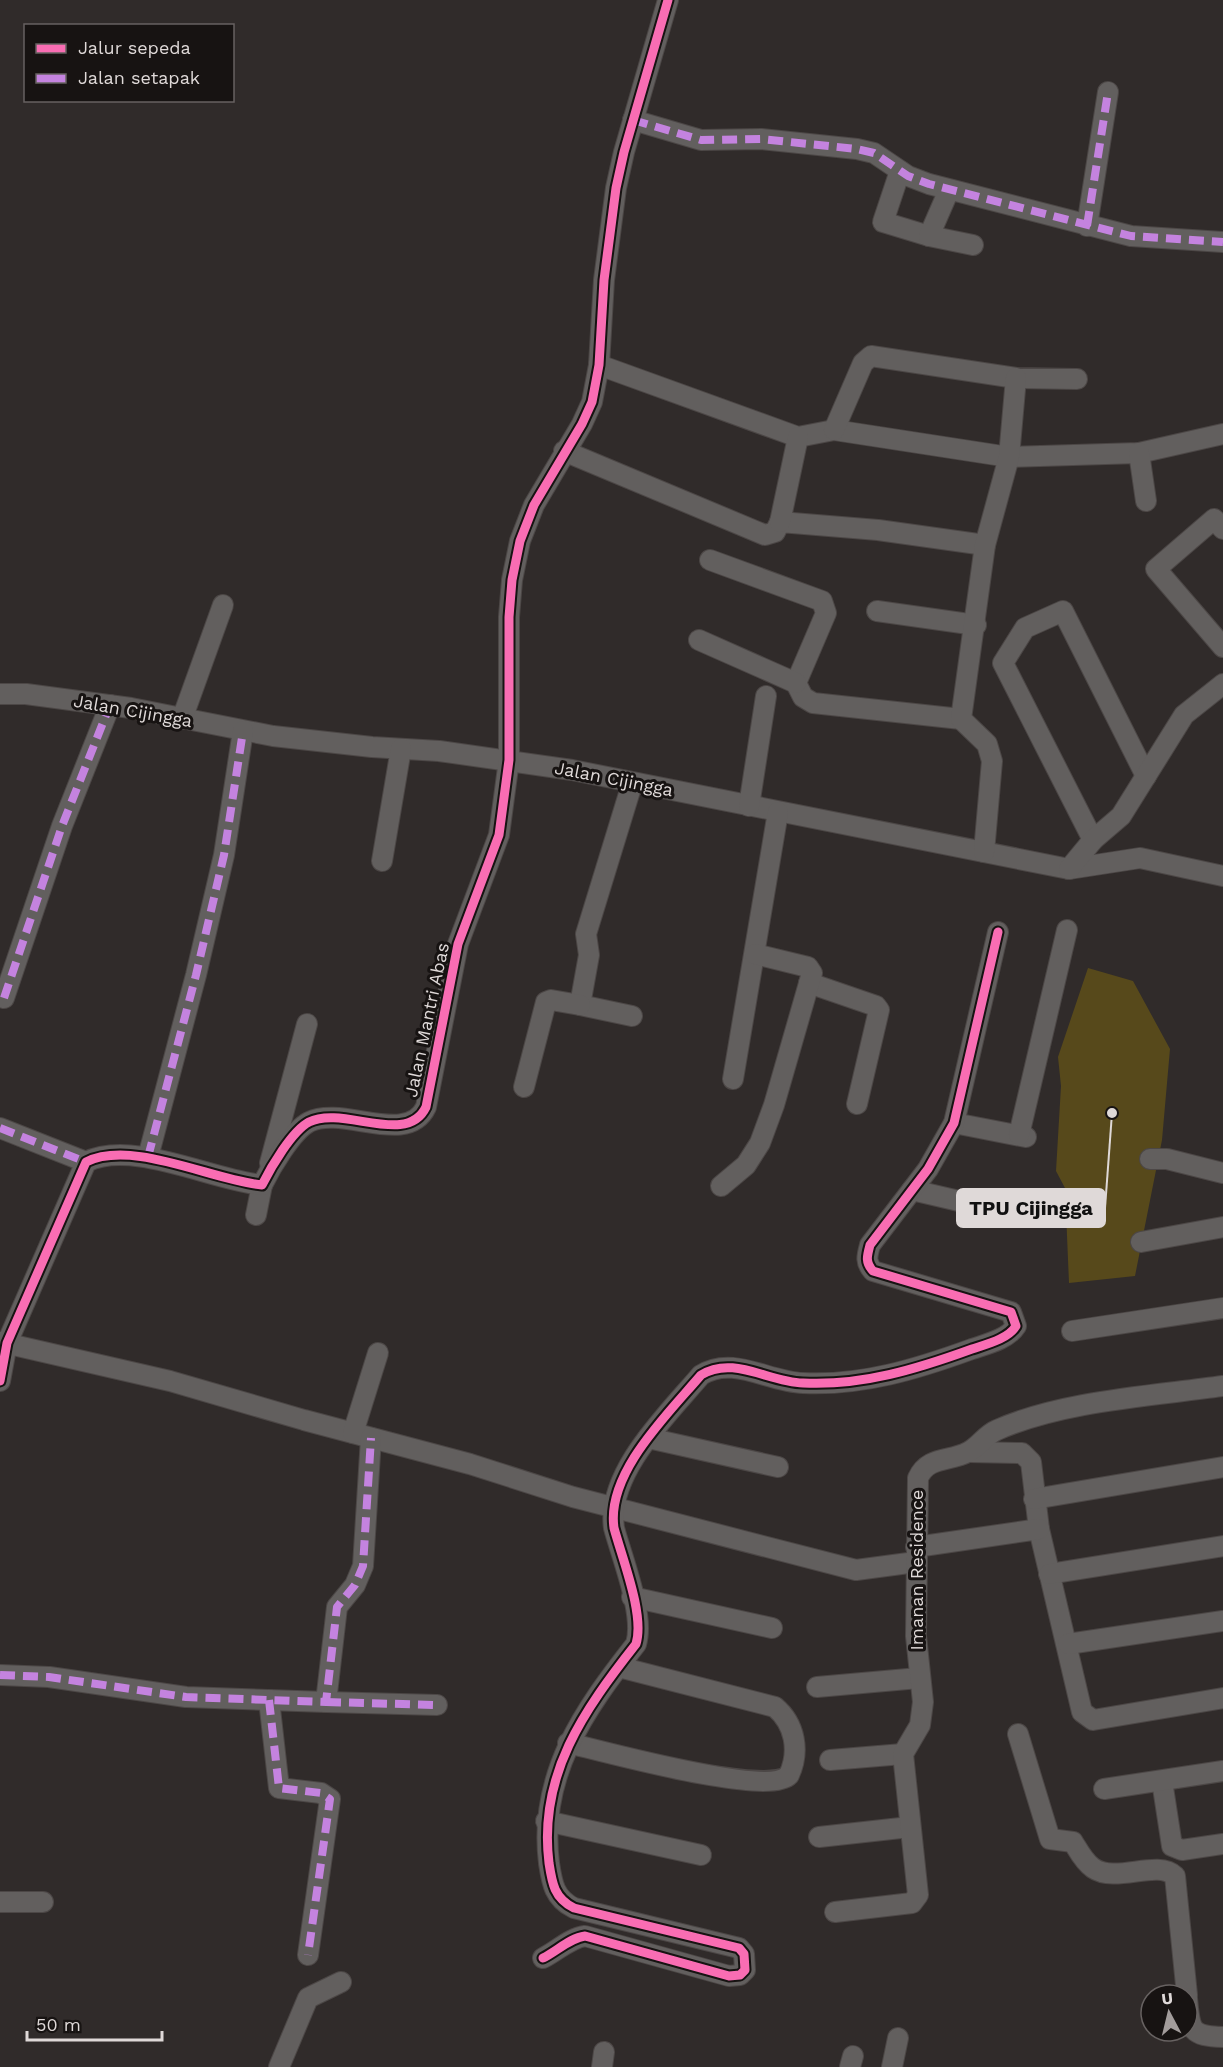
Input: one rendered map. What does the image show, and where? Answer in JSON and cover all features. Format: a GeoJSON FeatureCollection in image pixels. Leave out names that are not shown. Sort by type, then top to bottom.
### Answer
{"type":"FeatureCollection","features":[{"type":"Feature","properties":{"kind":"street"},"geometry":{"type":"LineString","coordinates":[[509,760],[509,617],[512,580],[525,523],[582,424],[592,402],[599,365],[604,280],[616,188],[668,0]]}},
{"type":"Feature","properties":{"kind":"street"},"geometry":{"type":"LineString","coordinates":[[1087,226],[1108,93]]}},
{"type":"Feature","properties":{"kind":"street"},"geometry":{"type":"LineString","coordinates":[[633,120],[701,140],[761,139],[857,149],[874,153],[900,171],[949,190],[1087,226],[1131,236],[1223,242]]}},
{"type":"Feature","properties":{"kind":"street"},"geometry":{"type":"LineString","coordinates":[[900,171],[881,228],[973,245]]}},
{"type":"Feature","properties":{"kind":"street"},"geometry":{"type":"LineString","coordinates":[[929,236],[949,190]]}},
{"type":"Feature","properties":{"kind":"street"},"geometry":{"type":"LineString","coordinates":[[834,430],[863,363],[871,356],[1016,378],[1077,379]]}},
{"type":"Feature","properties":{"kind":"street"},"geometry":{"type":"LineString","coordinates":[[599,365],[798,437],[834,430],[1009,457],[1139,453],[1223,434]]}},
{"type":"Feature","properties":{"kind":"street"},"geometry":{"type":"LineString","coordinates":[[961,719],[976,626],[985,545],[1009,457],[1016,378]]}},
{"type":"Feature","properties":{"kind":"street"},"geometry":{"type":"LineString","coordinates":[[564,452],[763,535],[775,532],[780,522],[798,437]]}},
{"type":"Feature","properties":{"kind":"street"},"geometry":{"type":"LineString","coordinates":[[1139,453],[1146,501]]}},
{"type":"Feature","properties":{"kind":"street"},"geometry":{"type":"LineString","coordinates":[[1223,529],[1214,519],[1156,569],[1223,646]]}},
{"type":"Feature","properties":{"kind":"street"},"geometry":{"type":"LineString","coordinates":[[780,522],[878,530],[985,545]]}},
{"type":"Feature","properties":{"kind":"street"},"geometry":{"type":"LineString","coordinates":[[710,560],[822,601],[826,613],[796,682]]}},
{"type":"Feature","properties":{"kind":"street"},"geometry":{"type":"LineString","coordinates":[[182,719],[223,605]]}},
{"type":"Feature","properties":{"kind":"street"},"geometry":{"type":"LineString","coordinates":[[877,611],[976,626]]}},
{"type":"Feature","properties":{"kind":"street"},"geometry":{"type":"LineString","coordinates":[[1093,840],[1003,663],[1024,628],[1063,611],[1146,776]]}},
{"type":"Feature","properties":{"kind":"street"},"geometry":{"type":"LineString","coordinates":[[699,640],[796,682],[803,697],[813,703],[961,719],[987,744],[992,761],[984,852]]}},
{"type":"Feature","properties":{"kind":"street"},"geometry":{"type":"LineString","coordinates":[[1070,869],[1093,840],[1121,816],[1184,715],[1223,684]]}},
{"type":"Feature","properties":{"kind":"street","name":"Jalan Cijingga"},"geometry":{"type":"LineString","coordinates":[[0,694],[26,694],[110,705],[243,731],[509,760],[572,770],[632,784],[1070,869],[1140,858],[1223,876]]}},
{"type":"Feature","properties":{"kind":"street"},"geometry":{"type":"LineString","coordinates":[[749,806],[766,696]]}},
{"type":"Feature","properties":{"kind":"street"},"geometry":{"type":"LineString","coordinates":[[4,998],[62,826],[110,705]]}},
{"type":"Feature","properties":{"kind":"street"},"geometry":{"type":"LineString","coordinates":[[148,1157],[196,975],[224,855],[243,731]]}},
{"type":"Feature","properties":{"kind":"street"},"geometry":{"type":"LineString","coordinates":[[382,861],[401,749]]}},
{"type":"Feature","properties":{"kind":"street","name":"Jalan Mantri Abas"},"geometry":{"type":"LineString","coordinates":[[265,1178],[297,1133],[314,1120],[332,1118],[406,1125],[415,1121],[423,1112],[458,944],[499,834],[509,760]]}},
{"type":"Feature","properties":{"kind":"street"},"geometry":{"type":"LineString","coordinates":[[580,1005],[589,953],[586,934],[632,784]]}},
{"type":"Feature","properties":{"kind":"street"},"geometry":{"type":"LineString","coordinates":[[732,1079],[778,812]]}},
{"type":"Feature","properties":{"kind":"street"},"geometry":{"type":"LineString","coordinates":[[954,1123],[1022,1136],[1067,930]]}},
{"type":"Feature","properties":{"kind":"street"},"geometry":{"type":"LineString","coordinates":[[543,1958],[566,1946],[572,1940],[585,1936],[729,1976],[740,1975],[745,1970],[744,1954],[739,1948],[570,1906],[555,1891],[552,1884],[546,1821],[558,1769],[568,1743],[636,1644],[639,1636],[632,1597],[614,1527],[613,1508],[616,1493],[635,1455],[648,1438],[701,1375],[713,1368],[729,1366],[799,1383],[867,1380],[948,1358],[991,1342],[1014,1330],[1017,1326],[1011,1312],[873,1271],[868,1265],[867,1257],[870,1245],[945,1144],[954,1123],[967,1077],[998,932]]}},
{"type":"Feature","properties":{"kind":"street"},"geometry":{"type":"LineString","coordinates":[[721,1186],[746,1165],[760,1143],[774,1105],[812,973],[810,968],[755,954]]}},
{"type":"Feature","properties":{"kind":"street"},"geometry":{"type":"LineString","coordinates":[[809,983],[876,1006],[879,1010],[857,1104]]}},
{"type":"Feature","properties":{"kind":"street"},"geometry":{"type":"LineString","coordinates":[[524,1087],[546,1002],[551,1000],[632,1016]]}},
{"type":"Feature","properties":{"kind":"street"},"geometry":{"type":"LineString","coordinates":[[256,1215],[307,1024]]}},
{"type":"Feature","properties":{"kind":"street"},"geometry":{"type":"LineString","coordinates":[[0,1128],[86,1162],[109,1156],[148,1157],[239,1182],[265,1178]]}},
{"type":"Feature","properties":{"kind":"street"},"geometry":{"type":"LineString","coordinates":[[1150,1159],[1167,1159],[1223,1173]]}},
{"type":"Feature","properties":{"kind":"street"},"geometry":{"type":"LineString","coordinates":[[0,1381],[3,1342],[86,1162]]}},
{"type":"Feature","properties":{"kind":"street"},"geometry":{"type":"LineString","coordinates":[[912,1190],[1023,1216]]}},
{"type":"Feature","properties":{"kind":"street"},"geometry":{"type":"LineString","coordinates":[[1141,1242],[1223,1227]]}},
{"type":"Feature","properties":{"kind":"street"},"geometry":{"type":"LineString","coordinates":[[1072,1331],[1223,1308]]}},
{"type":"Feature","properties":{"kind":"street"},"geometry":{"type":"LineString","coordinates":[[3,1342],[170,1381],[470,1464],[613,1508],[856,1570],[1039,1528]]}},
{"type":"Feature","properties":{"kind":"street"},"geometry":{"type":"LineString","coordinates":[[326,1702],[336,1607],[355,1585],[363,1566],[362,1435],[378,1353]]}},
{"type":"Feature","properties":{"kind":"street","name":"Imanan Residence"},"geometry":{"type":"LineString","coordinates":[[903,1754],[920,1725],[923,1702],[919,1678],[916,1555],[918,1478],[921,1471],[929,1463],[969,1452],[985,1437],[998,1429],[1055,1411],[1223,1386]]}},
{"type":"Feature","properties":{"kind":"street"},"geometry":{"type":"LineString","coordinates":[[648,1438],[778,1467]]}},
{"type":"Feature","properties":{"kind":"street"},"geometry":{"type":"LineString","coordinates":[[969,1452],[1017,1452],[1027,1456],[1031,1462],[1039,1528],[1068,1644],[1082,1712],[1093,1720],[1223,1698]]}},
{"type":"Feature","properties":{"kind":"street"},"geometry":{"type":"LineString","coordinates":[[1034,1499],[1223,1467]]}},
{"type":"Feature","properties":{"kind":"street"},"geometry":{"type":"LineString","coordinates":[[1049,1574],[1223,1546]]}},
{"type":"Feature","properties":{"kind":"street"},"geometry":{"type":"LineString","coordinates":[[632,1597],[772,1628]]}},
{"type":"Feature","properties":{"kind":"street"},"geometry":{"type":"LineString","coordinates":[[1068,1644],[1223,1621]]}},
{"type":"Feature","properties":{"kind":"street"},"geometry":{"type":"LineString","coordinates":[[568,1743],[736,1780],[775,1782],[789,1775],[794,1731],[788,1719],[776,1707],[619,1667]]}},
{"type":"Feature","properties":{"kind":"street"},"geometry":{"type":"LineString","coordinates":[[0,1675],[49,1677],[186,1697],[437,1705]]}},
{"type":"Feature","properties":{"kind":"street"},"geometry":{"type":"LineString","coordinates":[[818,1687],[919,1678]]}},
{"type":"Feature","properties":{"kind":"street"},"geometry":{"type":"LineString","coordinates":[[269,1700],[279,1788],[321,1793],[330,1799],[308,1956]]}},
{"type":"Feature","properties":{"kind":"street"},"geometry":{"type":"LineString","coordinates":[[1018,1734],[1050,1839],[1073,1842],[1090,1865],[1104,1872],[1122,1874],[1164,1869],[1175,1876],[1186,1983]]}},
{"type":"Feature","properties":{"kind":"street"},"geometry":{"type":"LineString","coordinates":[[830,1760],[903,1754],[918,1895],[912,1903],[835,1912]]}},
{"type":"Feature","properties":{"kind":"street"},"geometry":{"type":"LineString","coordinates":[[1104,1789],[1223,1771]]}},
{"type":"Feature","properties":{"kind":"street"},"geometry":{"type":"LineString","coordinates":[[1161,1781],[1172,1846],[1182,1850],[1223,1844]]}},
{"type":"Feature","properties":{"kind":"street"},"geometry":{"type":"LineString","coordinates":[[546,1821],[701,1855]]}},
{"type":"Feature","properties":{"kind":"street"},"geometry":{"type":"LineString","coordinates":[[819,1837],[910,1827]]}},
{"type":"Feature","properties":{"kind":"street"},"geometry":{"type":"LineString","coordinates":[[0,1902],[43,1902]]}},
{"type":"Feature","properties":{"kind":"street"},"geometry":{"type":"LineString","coordinates":[[570,1906],[572,1940]]}},
{"type":"Feature","properties":{"kind":"street"},"geometry":{"type":"LineString","coordinates":[[279,2067],[308,1998],[341,1982]]}},
{"type":"Feature","properties":{"kind":"street"},"geometry":{"type":"LineString","coordinates":[[1199,2034],[1223,2037]]}},
{"type":"Feature","properties":{"kind":"street"},"geometry":{"type":"LineString","coordinates":[[892,2067],[898,2038]]}},
{"type":"Feature","properties":{"kind":"shaded area"},"geometry":{"type":"Polygon","coordinates":[[[1088,968],[1133,981],[1170,1049],[1162,1140],[1135,1276],[1069,1283],[1065,1188],[1056,1171],[1061,1086],[1058,1057],[1088,968]]]}},
{"type":"Feature","properties":{"kind":"marked path"},"geometry":{"type":"LineString","coordinates":[[1087,226],[1108,92]]}},
{"type":"Feature","properties":{"kind":"marked path"},"geometry":{"type":"LineString","coordinates":[[633,120],[701,140],[761,139],[857,149],[874,153],[908,176],[929,184],[1131,236],[1223,242]]}},
{"type":"Feature","properties":{"kind":"marked path"},"geometry":{"type":"LineString","coordinates":[[4,998],[62,826],[110,705]]}},
{"type":"Feature","properties":{"kind":"marked path"},"geometry":{"type":"LineString","coordinates":[[148,1157],[196,975],[224,855],[243,731]]}},
{"type":"Feature","properties":{"kind":"marked path"},"geometry":{"type":"LineString","coordinates":[[0,1128],[86,1162]]}},
{"type":"Feature","properties":{"kind":"marked path"},"geometry":{"type":"LineString","coordinates":[[0,1675],[49,1677],[186,1697],[326,1702],[337,1607],[355,1585],[363,1566],[371,1438]]}},
{"type":"Feature","properties":{"kind":"marked path"},"geometry":{"type":"LineString","coordinates":[[269,1700],[279,1788],[321,1793],[330,1799],[308,1955]]}},
{"type":"Feature","properties":{"kind":"marked path"},"geometry":{"type":"LineString","coordinates":[[326,1702],[437,1705]]}},
{"type":"Feature","properties":{"kind":"cycle path"},"geometry":{"type":"LineString","coordinates":[[0,1381],[7,1343],[86,1162],[105,1156],[126,1155],[149,1158],[262,1185],[289,1141],[309,1122],[323,1118],[339,1118],[390,1125],[404,1124],[417,1118],[426,1107],[458,944],[499,835],[509,760],[509,617],[512,580],[520,541],[534,505],[582,424],[592,402],[599,365],[604,280],[616,188],[624,152],[668,0]]}},
{"type":"Feature","properties":{"kind":"cycle path"},"geometry":{"type":"LineString","coordinates":[[543,1958],[569,1942],[585,1936],[729,1976],[740,1975],[745,1970],[744,1954],[739,1948],[574,1908],[562,1900],[553,1883],[547,1831],[558,1772],[583,1719],[636,1644],[638,1632],[635,1602],[614,1528],[614,1507],[629,1466],[642,1446],[701,1375],[713,1370],[738,1368],[790,1382],[825,1383],[868,1379],[931,1363],[990,1343],[1003,1338],[1016,1326],[1011,1312],[873,1271],[867,1259],[870,1245],[928,1169],[954,1123],[998,932]]}},
{"type":"Feature","properties":{"kind":"place","name":"TPU Cijingga"},"geometry":{"type":"Point","coordinates":[1112,1113]}}]}
